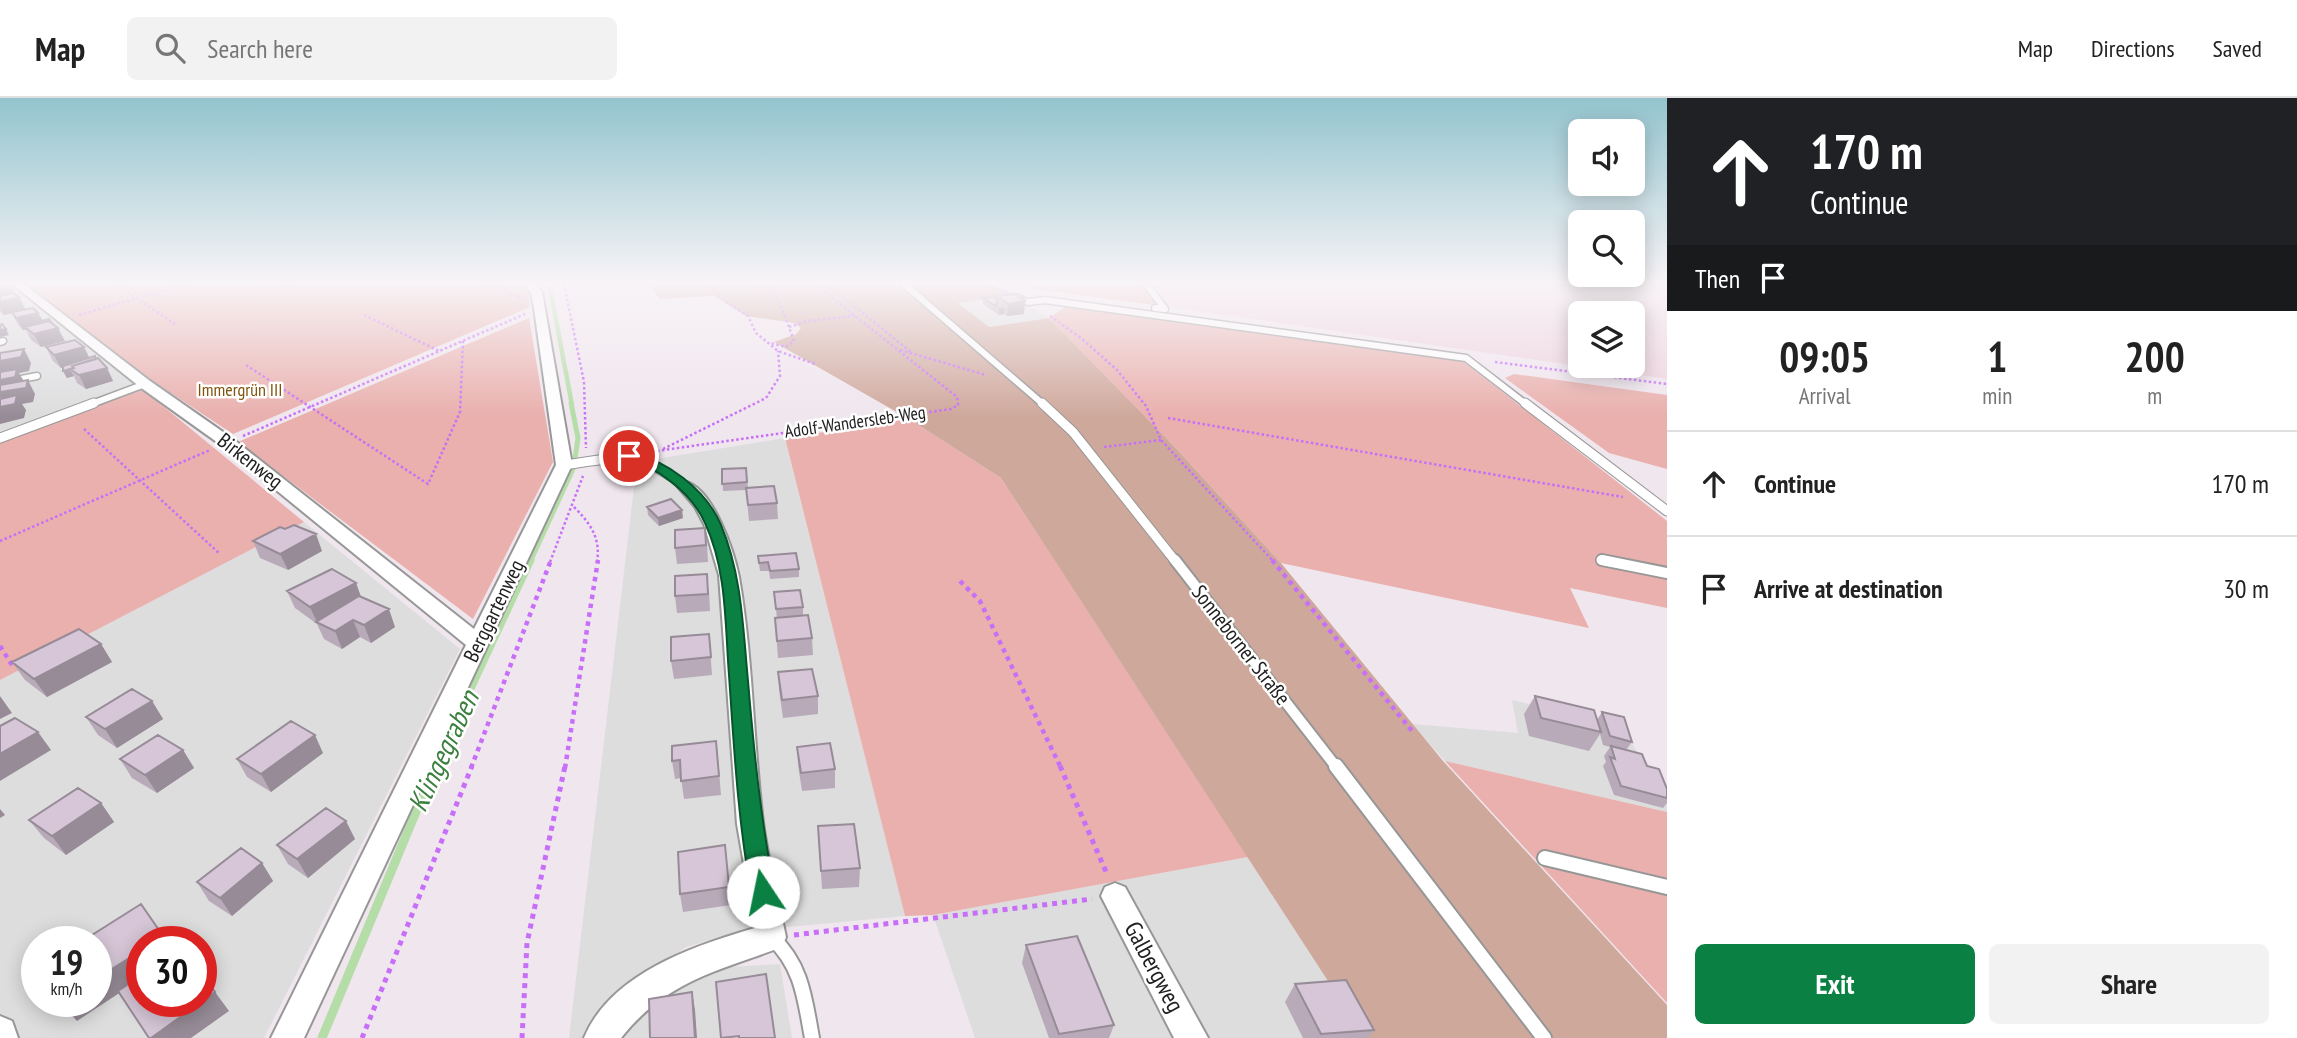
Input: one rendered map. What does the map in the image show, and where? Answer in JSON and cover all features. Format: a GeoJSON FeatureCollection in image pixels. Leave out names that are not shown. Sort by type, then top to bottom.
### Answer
{"type":"FeatureCollection","features":[{"type":"Feature","properties":{"kind":"street","name":"Birkenweg"},"geometry":{"type":"LineString","coordinates":[[73,328],[145,384],[227,442],[478,644]]}},
{"type":"Feature","properties":{"kind":"street"},"geometry":{"type":"LineString","coordinates":[[543,328],[564,465]]}},
{"type":"Feature","properties":{"kind":"street","name":"Berggartenweg"},"geometry":{"type":"LineString","coordinates":[[287,1038],[564,465]]}},
{"type":"Feature","properties":{"kind":"street"},"geometry":{"type":"LineString","coordinates":[[600,1038],[636,999],[666,975],[701,957],[771,937],[750,824],[729,575],[713,524],[703,505],[686,487]]}},
{"type":"Feature","properties":{"kind":"street","name":"Galbergweg"},"geometry":{"type":"LineString","coordinates":[[1115,896],[1192,1038]]}},
{"type":"Feature","properties":{"kind":"street"},"geometry":{"type":"LineString","coordinates":[[0,1032],[2,1038]]}},
{"type":"Feature","properties":{"kind":"lane","name":"Sonneborner Straße"},"geometry":{"type":"LineString","coordinates":[[956,328],[1073,432],[1266,675],[1544,1038]]}},
{"type":"Feature","properties":{"kind":"lane"},"geometry":{"type":"LineString","coordinates":[[1247,328],[1466,358],[1667,511]]}},
{"type":"Feature","properties":{"kind":"lane"},"geometry":{"type":"LineString","coordinates":[[0,383],[37,376]]}},
{"type":"Feature","properties":{"kind":"lane"},"geometry":{"type":"LineString","coordinates":[[0,438],[145,384]]}},
{"type":"Feature","properties":{"kind":"lane"},"geometry":{"type":"LineString","coordinates":[[564,465],[629,456],[648,460],[686,487]]}},
{"type":"Feature","properties":{"kind":"lane"},"geometry":{"type":"LineString","coordinates":[[1601,560],[1667,573]]}},
{"type":"Feature","properties":{"kind":"lane"},"geometry":{"type":"LineString","coordinates":[[1545,858],[1667,887]]}},
{"type":"Feature","properties":{"kind":"lane"},"geometry":{"type":"LineString","coordinates":[[771,937],[788,949],[796,963],[812,1038]]}},
{"type":"Feature","properties":{"kind":"path"},"geometry":{"type":"LineString","coordinates":[[391,328],[439,351]]}},
{"type":"Feature","properties":{"kind":"path"},"geometry":{"type":"LineString","coordinates":[[0,541],[493,328]]}},
{"type":"Feature","properties":{"kind":"path"},"geometry":{"type":"LineString","coordinates":[[362,1038],[573,506],[588,462],[583,428],[584,382],[573,328]]}},
{"type":"Feature","properties":{"kind":"path"},"geometry":{"type":"LineString","coordinates":[[754,328],[765,342],[778,351],[815,364]]}},
{"type":"Feature","properties":{"kind":"path"},"geometry":{"type":"LineString","coordinates":[[765,342],[786,348],[794,341],[789,328]]}},
{"type":"Feature","properties":{"kind":"path","name":"Adolf-Wandersleb-Weg"},"geometry":{"type":"LineString","coordinates":[[629,456],[951,409],[958,405],[957,397],[870,328]]}},
{"type":"Feature","properties":{"kind":"path"},"geometry":{"type":"LineString","coordinates":[[882,328],[914,354]]}},
{"type":"Feature","properties":{"kind":"path"},"geometry":{"type":"LineString","coordinates":[[1068,328],[1101,353],[1156,419],[1161,440],[1275,563],[1413,732]]}},
{"type":"Feature","properties":{"kind":"path"},"geometry":{"type":"LineString","coordinates":[[246,365],[428,484],[460,412],[463,341]]}},
{"type":"Feature","properties":{"kind":"path"},"geometry":{"type":"LineString","coordinates":[[898,349],[986,375],[1014,377]]}},
{"type":"Feature","properties":{"kind":"path"},"geometry":{"type":"LineString","coordinates":[[661,451],[766,398],[780,376],[778,351]]}},
{"type":"Feature","properties":{"kind":"path"},"geometry":{"type":"LineString","coordinates":[[1466,358],[1667,384]]}},
{"type":"Feature","properties":{"kind":"path"},"geometry":{"type":"LineString","coordinates":[[1168,418],[1656,503]]}},
{"type":"Feature","properties":{"kind":"path"},"geometry":{"type":"LineString","coordinates":[[84,429],[220,554]]}},
{"type":"Feature","properties":{"kind":"path"},"geometry":{"type":"LineString","coordinates":[[1084,449],[1161,440]]}},
{"type":"Feature","properties":{"kind":"path"},"geometry":{"type":"LineString","coordinates":[[522,1038],[527,943],[570,743],[599,552],[593,526],[573,506]]}},
{"type":"Feature","properties":{"kind":"path"},"geometry":{"type":"LineString","coordinates":[[771,937],[1115,896],[1081,810],[980,601],[960,581]]}},
{"type":"Feature","properties":{"kind":"path"},"geometry":{"type":"LineString","coordinates":[[0,646],[12,665]]}},
{"type":"Feature","properties":{"kind":"shaded area"},"geometry":{"type":"Polygon","coordinates":[[[0,328],[83,328],[154,382],[0,440],[0,328]]]}},
{"type":"Feature","properties":{"kind":"shaded area"},"geometry":{"type":"Polygon","coordinates":[[[801,328],[1059,328],[1172,444],[1281,563],[1443,761],[1667,1005],[1667,1038],[1365,1038],[1001,478],[909,419],[774,342],[796,334],[801,328]]]}},
{"type":"Feature","properties":{"kind":"shaded area"},"geometry":{"type":"Polygon","coordinates":[[[1313,328],[1568,328],[1568,365],[1313,328]]]}},
{"type":"Feature","properties":{"kind":"shaded area"},"geometry":{"type":"Polygon","coordinates":[[[1645,328],[1667,328],[1667,379],[1645,376],[1645,328]]]}},
{"type":"Feature","properties":{"kind":"shaded area"},"geometry":{"type":"Polygon","coordinates":[[[785,438],[905,916],[737,932],[686,947],[635,982],[584,1038],[569,1038],[637,462],[785,438]]]}},
{"type":"Feature","properties":{"kind":"shaded area"},"geometry":{"type":"Polygon","coordinates":[[[304,522],[460,649],[264,1038],[0,1038],[0,680],[304,522]]]}},
{"type":"Feature","properties":{"kind":"shaded area"},"geometry":{"type":"Polygon","coordinates":[[[1512,700],[1620,726],[1667,796],[1667,812],[1445,761],[1412,724],[1518,733],[1512,700]]]}},
{"type":"Feature","properties":{"kind":"shaded area"},"geometry":{"type":"Polygon","coordinates":[[[1248,857],[1365,1038],[975,1038],[933,915],[1248,857]]]}},
{"type":"Feature","properties":{"kind":"shaded area"},"geometry":{"type":"Polygon","coordinates":[[[780,964],[792,1038],[616,1038],[669,988],[729,967],[780,964]]]}},
{"type":"Feature","properties":{"kind":"green space","name":"Immergrün III"},"geometry":{"type":"Polygon","coordinates":[[[83,328],[481,328],[233,434],[154,382],[83,328]]]}},
{"type":"Feature","properties":{"kind":"green space"},"geometry":{"type":"Polygon","coordinates":[[[506,328],[531,328],[553,462],[473,619],[238,442],[506,328]]]}},
{"type":"Feature","properties":{"kind":"green space"},"geometry":{"type":"Polygon","coordinates":[[[1059,328],[1229,328],[1463,361],[1667,521],[1667,608],[1570,588],[1589,628],[1281,563],[1172,444],[1059,328]]]}},
{"type":"Feature","properties":{"kind":"green space"},"geometry":{"type":"Polygon","coordinates":[[[1514,374],[1667,395],[1667,469],[1609,453],[1505,378],[1514,374]]]}},
{"type":"Feature","properties":{"kind":"green space"},"geometry":{"type":"Polygon","coordinates":[[[141,388],[304,522],[0,680],[0,440],[141,388]]]}},
{"type":"Feature","properties":{"kind":"green space"},"geometry":{"type":"Polygon","coordinates":[[[909,419],[1001,478],[1248,857],[933,915],[905,916],[785,438],[909,419]]]}},
{"type":"Feature","properties":{"kind":"green space"},"geometry":{"type":"Polygon","coordinates":[[[1445,761],[1667,812],[1667,1003],[1445,761]]]}},
{"type":"Feature","properties":{"kind":"building"},"geometry":{"type":"Polygon","coordinates":[[[26,328],[58,328],[34,334],[26,328]]]}},
{"type":"Feature","properties":{"kind":"building"},"geometry":{"type":"Polygon","coordinates":[[[75,340],[84,347],[54,355],[46,347],[75,340]]]}},
{"type":"Feature","properties":{"kind":"building"},"geometry":{"type":"Polygon","coordinates":[[[24,349],[21,357],[0,361],[0,353],[24,349]]]}},
{"type":"Feature","properties":{"kind":"building"},"geometry":{"type":"Polygon","coordinates":[[[95,356],[96,359],[63,371],[63,366],[95,356]]]}},
{"type":"Feature","properties":{"kind":"building"},"geometry":{"type":"Polygon","coordinates":[[[98,358],[107,368],[79,375],[70,369],[74,368],[72,366],[98,358]]]}},
{"type":"Feature","properties":{"kind":"building"},"geometry":{"type":"Polygon","coordinates":[[[17,369],[15,377],[0,380],[0,372],[17,369]]]}},
{"type":"Feature","properties":{"kind":"building"},"geometry":{"type":"Polygon","coordinates":[[[28,380],[26,388],[0,392],[0,385],[28,380]]]}},
{"type":"Feature","properties":{"kind":"building"},"geometry":{"type":"Polygon","coordinates":[[[17,395],[15,404],[0,407],[0,399],[17,395]]]}},
{"type":"Feature","properties":{"kind":"building"},"geometry":{"type":"Polygon","coordinates":[[[746,468],[747,482],[722,484],[722,469],[746,468]]]}},
{"type":"Feature","properties":{"kind":"building"},"geometry":{"type":"Polygon","coordinates":[[[774,486],[777,503],[748,505],[746,488],[774,486]]]}},
{"type":"Feature","properties":{"kind":"building"},"geometry":{"type":"Polygon","coordinates":[[[671,499],[682,510],[658,518],[647,507],[671,499]]]}},
{"type":"Feature","properties":{"kind":"building"},"geometry":{"type":"Polygon","coordinates":[[[294,525],[316,534],[280,554],[253,541],[280,527],[285,529],[294,525]]]}},
{"type":"Feature","properties":{"kind":"building"},"geometry":{"type":"Polygon","coordinates":[[[705,528],[706,545],[675,548],[675,530],[705,528]]]}},
{"type":"Feature","properties":{"kind":"building"},"geometry":{"type":"Polygon","coordinates":[[[796,553],[799,569],[770,571],[768,562],[759,563],[758,556],[796,553]]]}},
{"type":"Feature","properties":{"kind":"building"},"geometry":{"type":"Polygon","coordinates":[[[332,569],[356,583],[310,607],[287,591],[332,569]]]}},
{"type":"Feature","properties":{"kind":"building"},"geometry":{"type":"Polygon","coordinates":[[[707,574],[708,594],[675,596],[675,576],[707,574]]]}},
{"type":"Feature","properties":{"kind":"building"},"geometry":{"type":"Polygon","coordinates":[[[800,590],[803,607],[776,609],[774,592],[800,590]]]}},
{"type":"Feature","properties":{"kind":"building"},"geometry":{"type":"Polygon","coordinates":[[[359,596],[389,609],[364,625],[353,620],[335,631],[316,622],[359,596]]]}},
{"type":"Feature","properties":{"kind":"building"},"geometry":{"type":"Polygon","coordinates":[[[808,615],[812,638],[777,641],[775,618],[808,615]]]}},
{"type":"Feature","properties":{"kind":"building"},"geometry":{"type":"Polygon","coordinates":[[[79,629],[101,644],[34,679],[12,662],[79,629]]]}},
{"type":"Feature","properties":{"kind":"building"},"geometry":{"type":"Polygon","coordinates":[[[709,634],[711,657],[671,661],[671,637],[709,634]]]}},
{"type":"Feature","properties":{"kind":"building"},"geometry":{"type":"Polygon","coordinates":[[[812,669],[818,696],[782,700],[778,672],[812,669]]]}},
{"type":"Feature","properties":{"kind":"building"},"geometry":{"type":"Polygon","coordinates":[[[132,689],[152,701],[105,729],[86,717],[132,689]]]}},
{"type":"Feature","properties":{"kind":"building"},"geometry":{"type":"Polygon","coordinates":[[[1535,696],[1594,710],[1601,732],[1541,718],[1535,696]]]}},
{"type":"Feature","properties":{"kind":"building"},"geometry":{"type":"Polygon","coordinates":[[[1602,712],[1624,717],[1632,742],[1610,736],[1602,712]]]}},
{"type":"Feature","properties":{"kind":"building"},"geometry":{"type":"Polygon","coordinates":[[[15,718],[38,732],[0,754],[0,726],[15,718]]]}},
{"type":"Feature","properties":{"kind":"building"},"geometry":{"type":"Polygon","coordinates":[[[291,721],[315,735],[261,774],[237,759],[291,721]]]}},
{"type":"Feature","properties":{"kind":"building"},"geometry":{"type":"Polygon","coordinates":[[[158,735],[183,750],[145,775],[120,759],[158,735]]]}},
{"type":"Feature","properties":{"kind":"building"},"geometry":{"type":"Polygon","coordinates":[[[716,741],[719,776],[681,781],[680,760],[672,761],[672,746],[716,741]]]}},
{"type":"Feature","properties":{"kind":"building"},"geometry":{"type":"Polygon","coordinates":[[[830,743],[835,769],[801,773],[797,747],[830,743]]]}},
{"type":"Feature","properties":{"kind":"building"},"geometry":{"type":"Polygon","coordinates":[[[1611,746],[1642,754],[1647,766],[1659,769],[1667,789],[1667,798],[1621,786],[1610,757],[1615,759],[1611,746]]]}},
{"type":"Feature","properties":{"kind":"building"},"geometry":{"type":"Polygon","coordinates":[[[78,788],[101,803],[52,836],[29,820],[78,788]]]}},
{"type":"Feature","properties":{"kind":"building"},"geometry":{"type":"Polygon","coordinates":[[[326,808],[346,821],[297,859],[277,845],[326,808]]]}},
{"type":"Feature","properties":{"kind":"building"},"geometry":{"type":"Polygon","coordinates":[[[854,824],[860,868],[821,871],[818,826],[854,824]]]}},
{"type":"Feature","properties":{"kind":"building"},"geometry":{"type":"Polygon","coordinates":[[[725,845],[729,887],[680,894],[678,852],[725,845]]]}},
{"type":"Feature","properties":{"kind":"building"},"geometry":{"type":"Polygon","coordinates":[[[241,848],[262,863],[220,898],[197,882],[241,848]]]}},
{"type":"Feature","properties":{"kind":"building"},"geometry":{"type":"Polygon","coordinates":[[[141,904],[156,926],[126,926],[126,960],[112,969],[112,926],[106,926],[141,904]]]}},
{"type":"Feature","properties":{"kind":"building"},"geometry":{"type":"Polygon","coordinates":[[[1077,936],[1114,1025],[1059,1034],[1026,945],[1077,936]]]}},
{"type":"Feature","properties":{"kind":"building"},"geometry":{"type":"Polygon","coordinates":[[[766,974],[775,1038],[721,1038],[716,982],[766,974]]]}},
{"type":"Feature","properties":{"kind":"building"},"geometry":{"type":"Polygon","coordinates":[[[1346,980],[1374,1030],[1321,1034],[1295,984],[1346,980]]]}},
{"type":"Feature","properties":{"kind":"building"},"geometry":{"type":"Polygon","coordinates":[[[126,986],[126,1003],[118,991],[126,986]]]}},
{"type":"Feature","properties":{"kind":"building"},"geometry":{"type":"Polygon","coordinates":[[[692,992],[695,1038],[650,1038],[649,999],[692,992]]]}},
{"type":"Feature","properties":{"kind":"building"},"geometry":{"type":"Polygon","coordinates":[[[135,1017],[180,1017],[151,1038],[135,1017]]]}},
{"type":"Feature","properties":{"kind":"waterway","name":"Klingegraben"},"geometry":{"type":"LineString","coordinates":[[557,328],[572,405]]}},
{"type":"Feature","properties":{"kind":"waterway","name":"Klingegraben"},"geometry":{"type":"LineString","coordinates":[[571,403],[578,438],[575,459]]}},
{"type":"Feature","properties":{"kind":"waterway","name":"Klingegraben"},"geometry":{"type":"LineString","coordinates":[[530,562],[573,469]]}},
{"type":"Feature","properties":{"kind":"waterway","name":"Klingegraben"},"geometry":{"type":"LineString","coordinates":[[434,768],[531,560]]}},
{"type":"Feature","properties":{"kind":"waterway","name":"Klingegraben"},"geometry":{"type":"LineString","coordinates":[[322,1038],[435,766]]}},
{"type":"Feature","properties":{"kind":"route"},"geometry":{"type":"LineString","coordinates":[[629,456],[648,460],[666,471],[703,505],[713,524],[729,575],[750,824],[763,892]]}}]}
